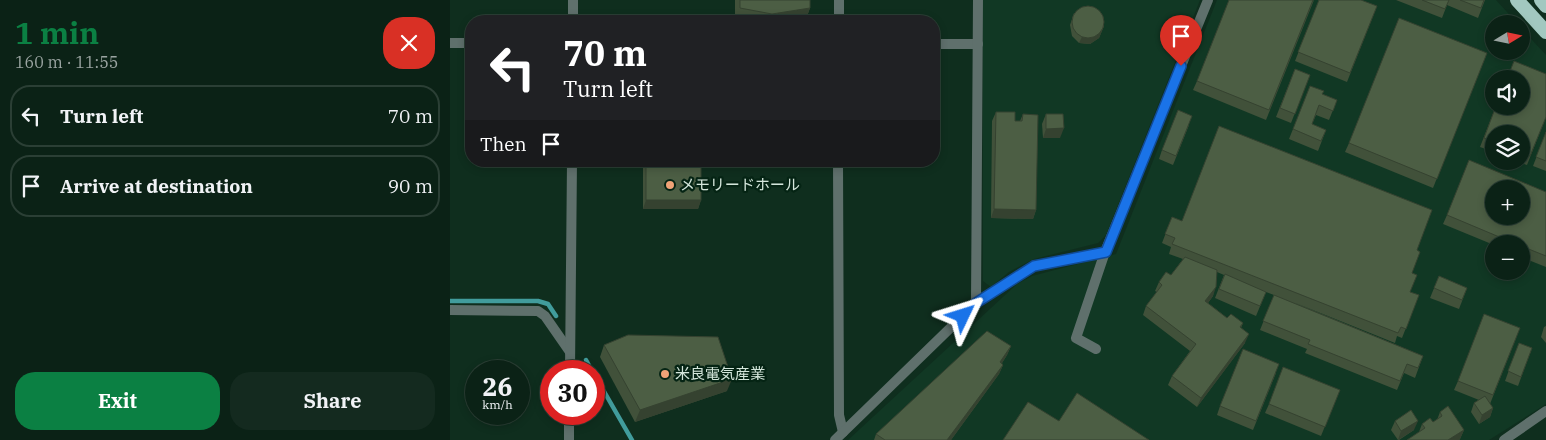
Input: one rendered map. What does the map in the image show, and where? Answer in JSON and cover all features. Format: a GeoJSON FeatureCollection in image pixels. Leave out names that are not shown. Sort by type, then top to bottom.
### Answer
{"type":"FeatureCollection","features":[{"type":"Feature","properties":{"kind":"highway"},"geometry":{"type":"LineString","coordinates":[[1517,0],[1546,32]]}},
{"type":"Feature","properties":{"kind":"highway"},"geometry":{"type":"LineString","coordinates":[[1541,0],[1546,6]]}},
{"type":"Feature","properties":{"kind":"street"},"geometry":{"type":"LineString","coordinates":[[573,0],[573,15]]}},
{"type":"Feature","properties":{"kind":"street"},"geometry":{"type":"LineString","coordinates":[[839,0],[839,15]]}},
{"type":"Feature","properties":{"kind":"street"},"geometry":{"type":"LineString","coordinates":[[976,303],[978,0]]}},
{"type":"Feature","properties":{"kind":"street"},"geometry":{"type":"LineString","coordinates":[[1096,349],[1076,338],[1106,252],[1208,0]]}},
{"type":"Feature","properties":{"kind":"street"},"geometry":{"type":"LineString","coordinates":[[450,43],[465,43]]}},
{"type":"Feature","properties":{"kind":"street"},"geometry":{"type":"LineString","coordinates":[[940,44],[978,44]]}},
{"type":"Feature","properties":{"kind":"street"},"geometry":{"type":"LineString","coordinates":[[570,360],[572,167]]}},
{"type":"Feature","properties":{"kind":"street"},"geometry":{"type":"LineString","coordinates":[[838,167],[839,415],[843,432]]}},
{"type":"Feature","properties":{"kind":"street"},"geometry":{"type":"LineString","coordinates":[[835,440],[976,303],[1034,266],[1106,252]]}},
{"type":"Feature","properties":{"kind":"street"},"geometry":{"type":"LineString","coordinates":[[450,310],[538,310],[545,316],[570,352]]}},
{"type":"Feature","properties":{"kind":"street"},"geometry":{"type":"LineString","coordinates":[[1504,440],[1546,412]]}},
{"type":"Feature","properties":{"kind":"street"},"geometry":{"type":"LineString","coordinates":[[569,425],[569,440]]}},
{"type":"Feature","properties":{"kind":"shaded area"},"geometry":{"type":"Polygon","coordinates":[[[983,0],[1200,0],[1106,235],[1098,243],[1034,259],[1009,272],[991,287],[983,281],[983,0]]]}},
{"type":"Feature","properties":{"kind":"shaded area"},"geometry":{"type":"Polygon","coordinates":[[[1217,0],[1496,0],[1510,15],[1485,15],[1485,60],[1530,60],[1530,38],[1546,55],[1546,404],[1489,440],[848,440],[1017,284],[1032,276],[1116,254],[1217,0]]]}},
{"type":"Feature","properties":{"kind":"building"},"geometry":{"type":"Polygon","coordinates":[[[740,0],[810,0],[810,8],[772,14],[740,8],[740,0]]]}},
{"type":"Feature","properties":{"kind":"building"},"geometry":{"type":"Polygon","coordinates":[[[1229,0],[1313,0],[1269,110],[1197,81],[1229,0]]]}},
{"type":"Feature","properties":{"kind":"building"},"geometry":{"type":"Polygon","coordinates":[[[1319,0],[1361,0],[1377,6],[1350,73],[1298,52],[1319,0]]]}},
{"type":"Feature","properties":{"kind":"building"},"geometry":{"type":"Polygon","coordinates":[[[1422,0],[1449,0],[1445,9],[1422,0]]]}},
{"type":"Feature","properties":{"kind":"building"},"geometry":{"type":"Polygon","coordinates":[[[1460,0],[1484,0],[1481,8],[1460,0]]]}},
{"type":"Feature","properties":{"kind":"building"},"geometry":{"type":"Polygon","coordinates":[[[1088,6],[1094,7],[1099,11],[1103,16],[1103,28],[1099,33],[1094,37],[1088,38],[1082,37],[1077,33],[1073,28],[1072,22],[1073,16],[1077,11],[1082,7],[1088,6]]]}},
{"type":"Feature","properties":{"kind":"building"},"geometry":{"type":"Polygon","coordinates":[[[1399,18],[1485,52],[1485,58],[1437,179],[1349,143],[1399,18]]]}},
{"type":"Feature","properties":{"kind":"building"},"geometry":{"type":"Polygon","coordinates":[[[1514,61],[1546,74],[1546,117],[1530,156],[1530,125],[1489,125],[1493,115],[1530,115],[1530,70],[1510,70],[1514,61]]]}},
{"type":"Feature","properties":{"kind":"building"},"geometry":{"type":"Polygon","coordinates":[[[1295,69],[1310,75],[1295,114],[1280,108],[1295,69]]]}},
{"type":"Feature","properties":{"kind":"building"},"geometry":{"type":"Polygon","coordinates":[[[1310,86],[1324,91],[1322,94],[1337,100],[1333,111],[1319,105],[1312,124],[1326,130],[1321,141],[1293,129],[1310,86]]]}},
{"type":"Feature","properties":{"kind":"building"},"geometry":{"type":"Polygon","coordinates":[[[1178,110],[1192,116],[1176,156],[1162,150],[1178,110]]]}},
{"type":"Feature","properties":{"kind":"building"},"geometry":{"type":"Polygon","coordinates":[[[996,112],[1015,112],[1015,121],[1022,121],[1023,114],[1038,115],[1036,210],[994,209],[996,112]]]}},
{"type":"Feature","properties":{"kind":"building"},"geometry":{"type":"Polygon","coordinates":[[[1046,114],[1063,114],[1064,128],[1046,129],[1046,114]]]}},
{"type":"Feature","properties":{"kind":"building"},"geometry":{"type":"Polygon","coordinates":[[[1219,126],[1432,210],[1417,250],[1420,252],[1412,273],[1417,275],[1410,292],[1419,295],[1406,329],[1401,327],[1398,333],[1172,244],[1175,238],[1165,234],[1172,217],[1182,221],[1219,126]]]}},
{"type":"Feature","properties":{"kind":"building"},"geometry":{"type":"Polygon","coordinates":[[[1546,132],[1546,161],[1536,157],[1546,132]]]}},
{"type":"Feature","properties":{"kind":"building"},"geometry":{"type":"Polygon","coordinates":[[[1469,160],[1485,167],[1485,170],[1493,170],[1517,180],[1485,180],[1485,225],[1530,225],[1530,185],[1546,192],[1546,256],[1530,250],[1530,235],[1495,235],[1447,215],[1469,160]]]}},
{"type":"Feature","properties":{"kind":"building","name":"メモリードホール"},"geometry":{"type":"Polygon","coordinates":[[[646,167],[701,167],[701,200],[646,200],[646,167]]]}},
{"type":"Feature","properties":{"kind":"building"},"geometry":{"type":"Polygon","coordinates":[[[1185,257],[1217,270],[1216,287],[1205,301],[1227,318],[1231,314],[1243,323],[1240,327],[1249,334],[1201,398],[1172,376],[1196,344],[1146,306],[1162,285],[1159,282],[1166,272],[1171,275],[1185,257]]]}},
{"type":"Feature","properties":{"kind":"building"},"geometry":{"type":"Polygon","coordinates":[[[1225,274],[1266,292],[1260,306],[1219,289],[1225,274]]]}},
{"type":"Feature","properties":{"kind":"building"},"geometry":{"type":"Polygon","coordinates":[[[1439,276],[1467,288],[1462,300],[1434,288],[1439,276]]]}},
{"type":"Feature","properties":{"kind":"building"},"geometry":{"type":"Polygon","coordinates":[[[1274,295],[1423,356],[1418,368],[1407,364],[1400,381],[1308,344],[1310,340],[1263,321],[1274,295]]]}},
{"type":"Feature","properties":{"kind":"building"},"geometry":{"type":"Polygon","coordinates":[[[1484,314],[1520,328],[1493,395],[1458,381],[1484,314]]]}},
{"type":"Feature","properties":{"kind":"building"},"geometry":{"type":"Polygon","coordinates":[[[987,331],[1011,346],[1000,362],[1003,365],[947,440],[885,440],[876,434],[987,331]]]}},
{"type":"Feature","properties":{"kind":"building","name":"米良電気産業"},"geometry":{"type":"Polygon","coordinates":[[[628,335],[718,337],[732,379],[640,410],[604,345],[628,335]]]}},
{"type":"Feature","properties":{"kind":"building"},"geometry":{"type":"Polygon","coordinates":[[[1519,343],[1532,348],[1521,377],[1508,371],[1519,343]]]}},
{"type":"Feature","properties":{"kind":"building"},"geometry":{"type":"Polygon","coordinates":[[[1243,349],[1279,364],[1256,421],[1220,406],[1243,349]]]}},
{"type":"Feature","properties":{"kind":"building"},"geometry":{"type":"Polygon","coordinates":[[[1283,367],[1340,390],[1325,427],[1269,404],[1283,367]]]}},
{"type":"Feature","properties":{"kind":"building"},"geometry":{"type":"Polygon","coordinates":[[[1077,393],[1149,440],[1003,440],[1028,402],[1059,421],[1077,393]]]}},
{"type":"Feature","properties":{"kind":"building"},"geometry":{"type":"Polygon","coordinates":[[[1485,396],[1493,408],[1482,415],[1474,403],[1485,396]]]}},
{"type":"Feature","properties":{"kind":"building"},"geometry":{"type":"Polygon","coordinates":[[[1448,406],[1464,430],[1448,440],[1407,440],[1425,428],[1422,424],[1430,418],[1433,422],[1442,416],[1440,412],[1448,406]]]}},
{"type":"Feature","properties":{"kind":"building"},"geometry":{"type":"Polygon","coordinates":[[[1411,410],[1418,421],[1401,431],[1395,421],[1411,410]]]}},
{"type":"Feature","properties":{"kind":"waterway"},"geometry":{"type":"LineString","coordinates":[[450,301],[538,301],[548,304],[556,316]]}},
{"type":"Feature","properties":{"kind":"waterway"},"geometry":{"type":"LineString","coordinates":[[605,393],[632,440]]}},
{"type":"Feature","properties":{"kind":"place","name":"メモリードホール"},"geometry":{"type":"Point","coordinates":[670,185]}},
{"type":"Feature","properties":{"kind":"place","name":"米良電気産業"},"geometry":{"type":"Point","coordinates":[665,374]}},
{"type":"Feature","properties":{"kind":"route"},"geometry":{"type":"LineString","coordinates":[[963,316],[976,303],[1034,266],[1106,252],[1181,66]]}}]}
